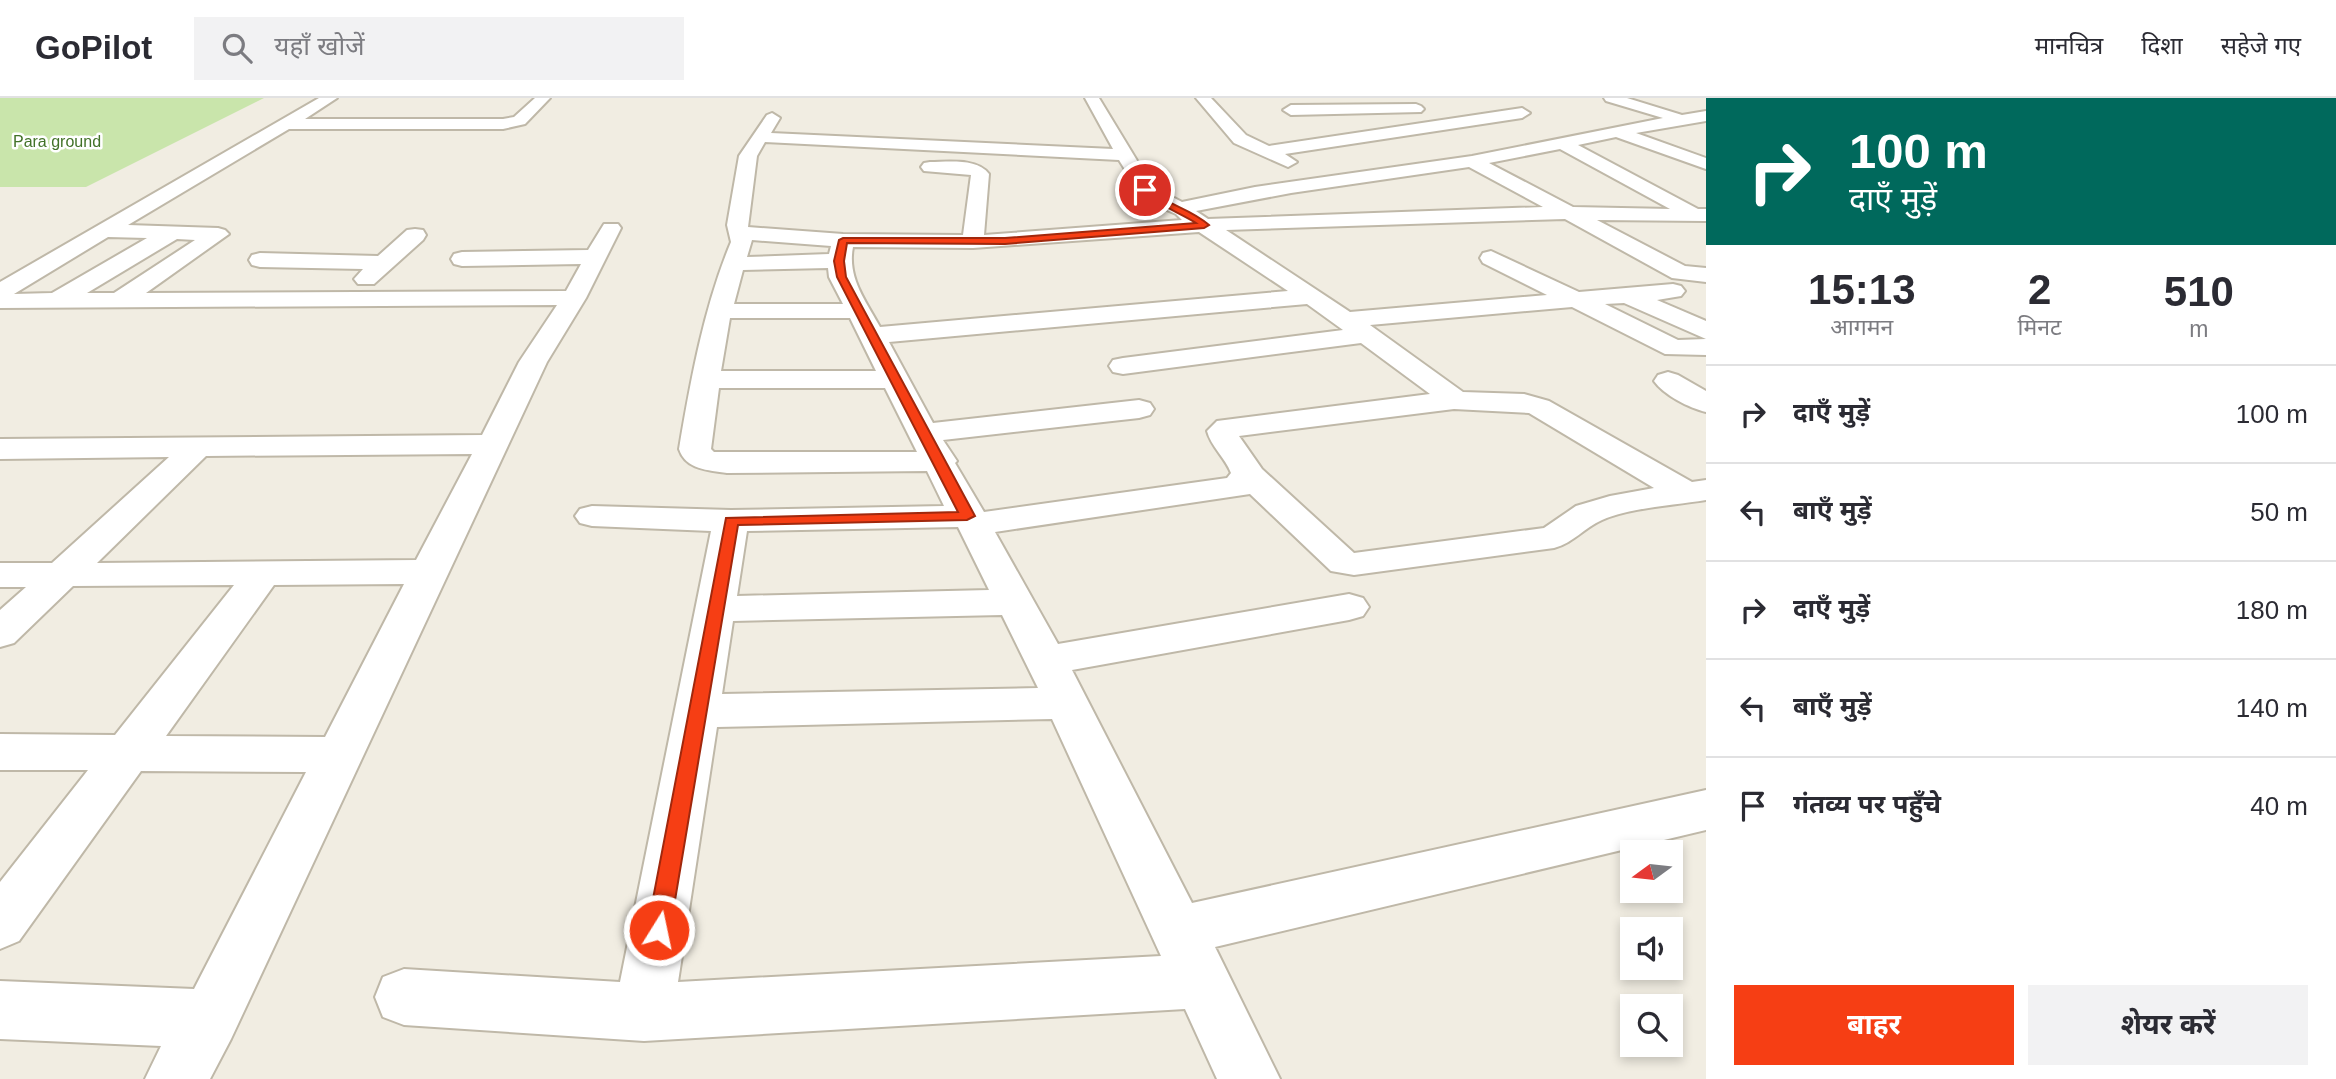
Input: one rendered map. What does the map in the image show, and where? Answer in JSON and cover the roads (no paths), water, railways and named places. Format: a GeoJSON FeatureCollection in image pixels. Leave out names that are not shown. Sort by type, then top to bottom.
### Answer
{"type":"FeatureCollection","features":[{"type":"Feature","properties":{"kind":"street"},"geometry":{"type":"LineString","coordinates":[[0,292],[330,98]]}},
{"type":"Feature","properties":{"kind":"street"},"geometry":{"type":"LineString","coordinates":[[287,124],[503,124],[519,121],[543,98]]}},
{"type":"Feature","properties":{"kind":"street"},"geometry":{"type":"LineString","coordinates":[[1092,98],[1151,196],[1193,217],[1312,296],[1454,400]]}},
{"type":"Feature","properties":{"kind":"street"},"geometry":{"type":"LineString","coordinates":[[1203,98],[1240,139],[1264,152],[1336,180]]}},
{"type":"Feature","properties":{"kind":"street"},"geometry":{"type":"LineString","coordinates":[[1611,98],[1692,122]]}},
{"type":"Feature","properties":{"kind":"street"},"geometry":{"type":"LineString","coordinates":[[1264,152],[1321,135],[1427,127],[1528,115],[1492,102]]}},
{"type":"Feature","properties":{"kind":"street"},"geometry":{"type":"LineString","coordinates":[[1287,104],[1428,109],[1469,121]]}},
{"type":"Feature","properties":{"kind":"street"},"geometry":{"type":"LineString","coordinates":[[1287,104],[1321,135],[1388,173]]}},
{"type":"Feature","properties":{"kind":"street"},"geometry":{"type":"LineString","coordinates":[[1193,217],[1336,180],[1472,161],[1585,134],[1692,122]]}},
{"type":"Feature","properties":{"kind":"street"},"geometry":{"type":"LineString","coordinates":[[1585,134],[1704,164]]}},
{"type":"Feature","properties":{"kind":"street"},"geometry":{"type":"LineString","coordinates":[[1585,134],[1700,215]]}},
{"type":"Feature","properties":{"kind":"street"},"geometry":{"type":"LineString","coordinates":[[760,137],[1124,155]]}},
{"type":"Feature","properties":{"kind":"street"},"geometry":{"type":"LineString","coordinates":[[760,137],[774,158]]}},
{"type":"Feature","properties":{"kind":"street"},"geometry":{"type":"LineString","coordinates":[[760,137],[737,225],[742,242],[732,264],[706,380],[695,449],[697,455],[706,460],[941,461]]}},
{"type":"Feature","properties":{"kind":"street"},"geometry":{"type":"LineString","coordinates":[[912,144],[910,166],[979,171],[973,242]]}},
{"type":"Feature","properties":{"kind":"street"},"geometry":{"type":"LineString","coordinates":[[1472,161],[1680,273],[1706,275]]}},
{"type":"Feature","properties":{"kind":"street"},"geometry":{"type":"LineString","coordinates":[[732,264],[841,251],[973,242],[1193,217],[1570,213],[1700,215]]}},
{"type":"Feature","properties":{"kind":"street"},"geometry":{"type":"LineString","coordinates":[[1659,214],[1706,236]]}},
{"type":"Feature","properties":{"kind":"street"},"geometry":{"type":"LineString","coordinates":[[176,1079],[210,1018],[534,362],[574,298],[611,228]]}},
{"type":"Feature","properties":{"kind":"street"},"geometry":{"type":"LineString","coordinates":[[103,232],[175,231],[218,234],[118,300]]}},
{"type":"Feature","properties":{"kind":"street"},"geometry":{"type":"LineString","coordinates":[[57,301],[175,231]]}},
{"type":"Feature","properties":{"kind":"street"},"geometry":{"type":"LineString","coordinates":[[741,233],[841,251]]}},
{"type":"Feature","properties":{"kind":"street"},"geometry":{"type":"LineString","coordinates":[[204,300],[293,235]]}},
{"type":"Feature","properties":{"kind":"street"},"geometry":{"type":"LineString","coordinates":[[344,300],[415,235]]}},
{"type":"Feature","properties":{"kind":"street"},"geometry":{"type":"LineString","coordinates":[[429,299],[481,239]]}},
{"type":"Feature","properties":{"kind":"street"},"geometry":{"type":"LineString","coordinates":[[841,251],[841,277],[1046,660],[1249,1079]]}},
{"type":"Feature","properties":{"kind":"street"},"geometry":{"type":"LineString","coordinates":[[462,259],[596,257]]}},
{"type":"Feature","properties":{"kind":"street"},"geometry":{"type":"LineString","coordinates":[[1491,258],[1674,348],[1706,347]]}},
{"type":"Feature","properties":{"kind":"street"},"geometry":{"type":"LineString","coordinates":[[260,260],[384,262]]}},
{"type":"Feature","properties":{"kind":"street"},"geometry":{"type":"LineString","coordinates":[[50,262],[175,263]]}},
{"type":"Feature","properties":{"kind":"street"},"geometry":{"type":"LineString","coordinates":[[1123,366],[1356,328],[1575,299],[1673,291]]}},
{"type":"Feature","properties":{"kind":"street"},"geometry":{"type":"LineString","coordinates":[[1627,295],[1706,331]]}},
{"type":"Feature","properties":{"kind":"street"},"geometry":{"type":"LineString","coordinates":[[721,311],[867,324],[1312,296]]}},
{"type":"Feature","properties":{"kind":"street"},"geometry":{"type":"LineString","coordinates":[[0,301],[574,298]]}},
{"type":"Feature","properties":{"kind":"street"},"geometry":{"type":"LineString","coordinates":[[706,380],[896,379]]}},
{"type":"Feature","properties":{"kind":"street"},"geometry":{"type":"LineString","coordinates":[[1668,382],[1706,403]]}},
{"type":"Feature","properties":{"kind":"street"},"geometry":{"type":"LineString","coordinates":[[1454,400],[1524,403],[1539,407],[1696,492],[1610,506],[1588,513],[1554,537],[1354,564],[1345,563],[1247,473],[1244,460],[1223,437],[1222,431],[1228,428],[1454,400]]}},
{"type":"Feature","properties":{"kind":"street"},"geometry":{"type":"LineString","coordinates":[[926,433],[1139,409]]}},
{"type":"Feature","properties":{"kind":"street"},"geometry":{"type":"LineString","coordinates":[[8,455],[198,447],[493,444]]}},
{"type":"Feature","properties":{"kind":"street"},"geometry":{"type":"LineString","coordinates":[[0,633],[198,447]]}},
{"type":"Feature","properties":{"kind":"street"},"geometry":{"type":"LineString","coordinates":[[592,516],[731,521],[972,520],[1227,490],[1238,487],[1247,473]]}},
{"type":"Feature","properties":{"kind":"street"},"geometry":{"type":"LineString","coordinates":[[644,1012],[731,521]]}},
{"type":"Feature","properties":{"kind":"street"},"geometry":{"type":"LineString","coordinates":[[0,575],[431,572]]}},
{"type":"Feature","properties":{"kind":"street"},"geometry":{"type":"LineString","coordinates":[[0,924],[263,573]]}},
{"type":"Feature","properties":{"kind":"street"},"geometry":{"type":"LineString","coordinates":[[717,609],[1016,602]]}},
{"type":"Feature","properties":{"kind":"street"},"geometry":{"type":"LineString","coordinates":[[1046,660],[1349,607]]}},
{"type":"Feature","properties":{"kind":"street"},"geometry":{"type":"LineString","coordinates":[[698,712],[1066,703]]}},
{"type":"Feature","properties":{"kind":"street"},"geometry":{"type":"LineString","coordinates":[[0,752],[340,755]]}},
{"type":"Feature","properties":{"kind":"street"},"geometry":{"type":"LineString","coordinates":[[1177,931],[1706,810]]}},
{"type":"Feature","properties":{"kind":"street"},"geometry":{"type":"LineString","coordinates":[[404,997],[644,1012],[1202,981]]}},
{"type":"Feature","properties":{"kind":"street"},"geometry":{"type":"LineString","coordinates":[[0,1010],[210,1018]]}},
{"type":"Feature","properties":{"kind":"park label","name":"Para ground"},"geometry":{"type":"Point","coordinates":[57,141]}}]}
